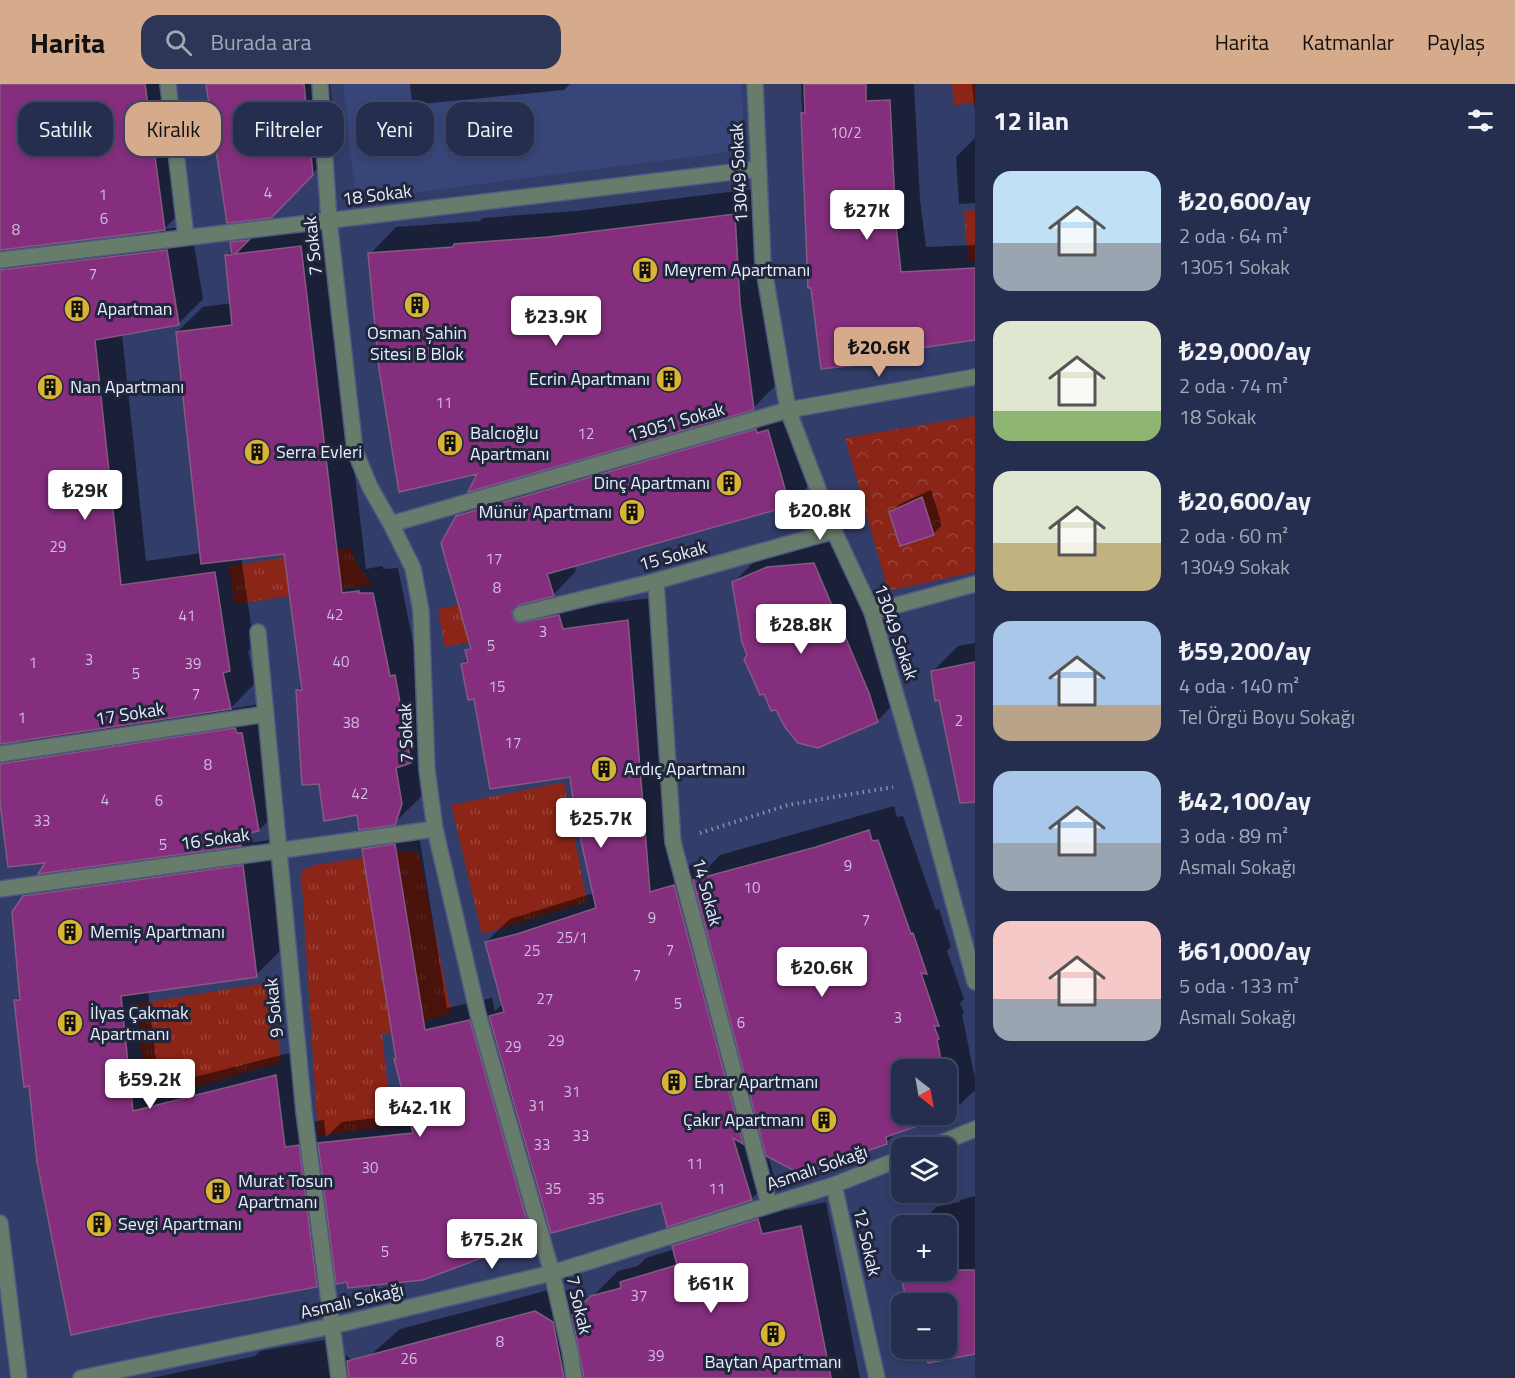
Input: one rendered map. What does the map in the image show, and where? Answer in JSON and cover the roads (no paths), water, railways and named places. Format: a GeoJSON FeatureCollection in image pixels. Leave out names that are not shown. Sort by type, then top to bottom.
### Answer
{"type":"FeatureCollection","features":[{"type":"Feature","properties":{"kind":"street"},"geometry":{"type":"LineString","coordinates":[[168,84],[186,237]]}},
{"type":"Feature","properties":{"kind":"street","name":"7 Sokak"},"geometry":{"type":"LineString","coordinates":[[320,84],[329,220],[355,452],[370,487],[413,568],[421,611],[427,770],[435,829],[478,1014],[552,1273],[574,1378]]}},
{"type":"Feature","properties":{"kind":"street","name":"13049 Sokak"},"geometry":{"type":"LineString","coordinates":[[755,84],[764,264],[788,410],[834,531],[872,612],[975,982]]}},
{"type":"Feature","properties":{"kind":"street","name":"18 Sokak"},"geometry":{"type":"LineString","coordinates":[[0,260],[758,169]]}},
{"type":"Feature","properties":{"kind":"street","name":"13051 Sokak"},"geometry":{"type":"LineString","coordinates":[[391,524],[788,410],[975,378]]}},
{"type":"Feature","properties":{"kind":"street","name":"15 Sokak"},"geometry":{"type":"LineString","coordinates":[[521,614],[656,581],[834,531]]}},
{"type":"Feature","properties":{"kind":"street","name":"14 Sokak"},"geometry":{"type":"LineString","coordinates":[[656,581],[673,842],[770,1204]]}},
{"type":"Feature","properties":{"kind":"street"},"geometry":{"type":"LineString","coordinates":[[872,612],[975,584]]}},
{"type":"Feature","properties":{"kind":"street","name":"9 Sokak"},"geometry":{"type":"LineString","coordinates":[[258,632],[304,1112],[339,1378]]}},
{"type":"Feature","properties":{"kind":"street","name":"17 Sokak"},"geometry":{"type":"LineString","coordinates":[[0,753],[266,714]]}},
{"type":"Feature","properties":{"kind":"street","name":"16 Sokak"},"geometry":{"type":"LineString","coordinates":[[0,889],[435,829]]}},
{"type":"Feature","properties":{"kind":"street"},"geometry":{"type":"LineString","coordinates":[[956,1137],[975,1129]]}},
{"type":"Feature","properties":{"kind":"street","name":"Asmalı Sokağı"},"geometry":{"type":"LineString","coordinates":[[81,1378],[332,1326],[552,1273],[834,1185],[891,1162]]}},
{"type":"Feature","properties":{"kind":"street","name":"12 Sokak"},"geometry":{"type":"LineString","coordinates":[[834,1185],[877,1378]]}},
{"type":"Feature","properties":{"kind":"street"},"geometry":{"type":"LineString","coordinates":[[0,1223],[19,1378]]}},
{"type":"Feature","properties":{"kind":"place","name":"Meyrem Apartmanı"},"geometry":{"type":"Point","coordinates":[645,270]}},
{"type":"Feature","properties":{"kind":"place","name":"Osman Şahin Sitesi B Blok"},"geometry":{"type":"Point","coordinates":[417,305]}},
{"type":"Feature","properties":{"kind":"place","name":"Apartman"},"geometry":{"type":"Point","coordinates":[77,309]}},
{"type":"Feature","properties":{"kind":"place","name":"Ecrin Apartmanı"},"geometry":{"type":"Point","coordinates":[669,379]}},
{"type":"Feature","properties":{"kind":"place","name":"Nan Apartmanı"},"geometry":{"type":"Point","coordinates":[50,387]}},
{"type":"Feature","properties":{"kind":"place","name":"Balcıoğlu Apartmanı"},"geometry":{"type":"Point","coordinates":[450,443]}},
{"type":"Feature","properties":{"kind":"place","name":"Serra Evleri"},"geometry":{"type":"Point","coordinates":[257,452]}},
{"type":"Feature","properties":{"kind":"place","name":"Dinç Apartmanı"},"geometry":{"type":"Point","coordinates":[729,483]}},
{"type":"Feature","properties":{"kind":"place","name":"Münür Apartmanı"},"geometry":{"type":"Point","coordinates":[632,512]}},
{"type":"Feature","properties":{"kind":"place","name":"Ardıç Apartmanı"},"geometry":{"type":"Point","coordinates":[604,769]}},
{"type":"Feature","properties":{"kind":"place","name":"Memiş Apartmanı"},"geometry":{"type":"Point","coordinates":[70,932]}},
{"type":"Feature","properties":{"kind":"place","name":"İlyas Çakmak Apartmanı"},"geometry":{"type":"Point","coordinates":[70,1023]}},
{"type":"Feature","properties":{"kind":"place","name":"Ebrar Apartmanı"},"geometry":{"type":"Point","coordinates":[674,1082]}},
{"type":"Feature","properties":{"kind":"place","name":"Çakır Apartmanı"},"geometry":{"type":"Point","coordinates":[824,1120]}},
{"type":"Feature","properties":{"kind":"place","name":"Murat Tosun Apartmanı"},"geometry":{"type":"Point","coordinates":[218,1191]}},
{"type":"Feature","properties":{"kind":"place","name":"Sevgi Apartmanı"},"geometry":{"type":"Point","coordinates":[99,1224]}},
{"type":"Feature","properties":{"kind":"place","name":"Baytan Apartmanı"},"geometry":{"type":"Point","coordinates":[773,1334]}}]}
